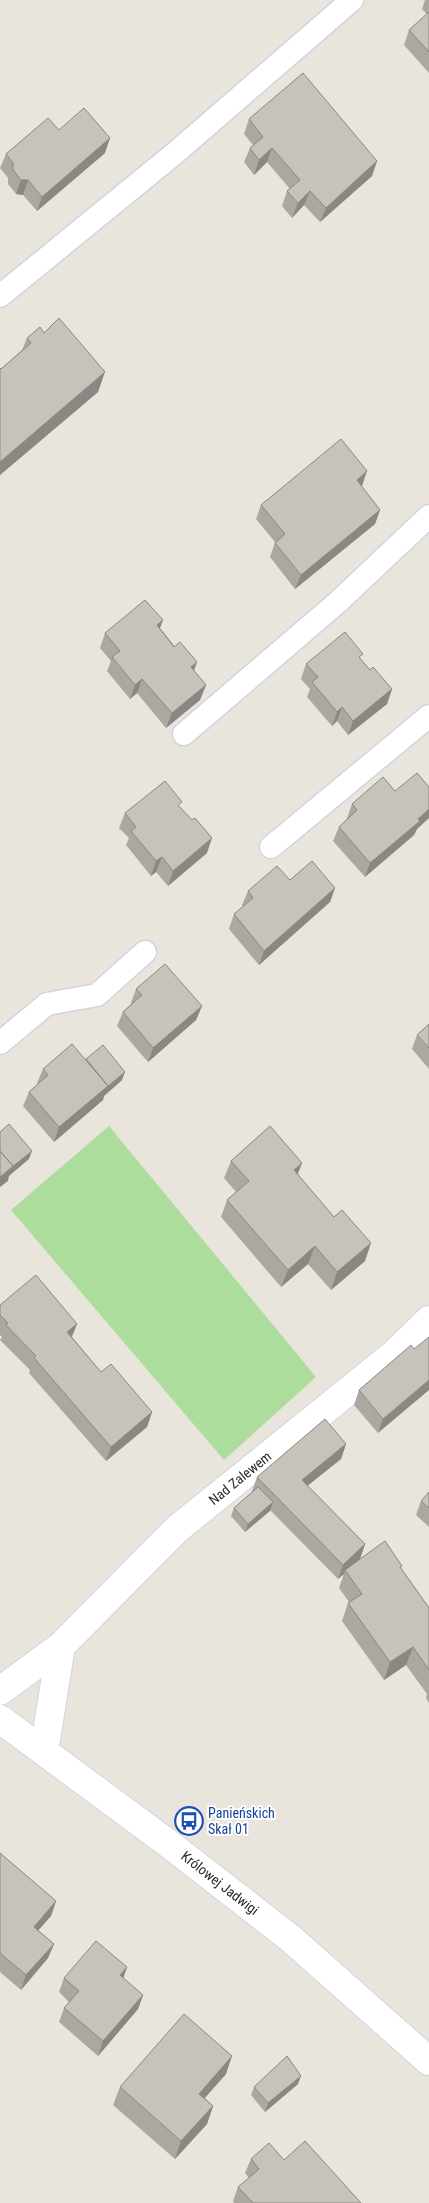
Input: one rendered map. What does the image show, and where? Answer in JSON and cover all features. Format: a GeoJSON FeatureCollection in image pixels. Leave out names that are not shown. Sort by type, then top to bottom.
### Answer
{"type":"FeatureCollection","features":[{"type":"Feature","properties":{"kind":"street","name":"Nad Zalewem"},"geometry":{"type":"LineString","coordinates":[[0,1692],[61,1646],[177,1529],[393,1355],[429,1320]]}},
{"type":"Feature","properties":{"kind":"street"},"geometry":{"type":"LineString","coordinates":[[44,1751],[61,1646]]}},
{"type":"Feature","properties":{"kind":"street","name":"Królowej Jadwigi"},"geometry":{"type":"LineString","coordinates":[[0,1719],[290,1938],[429,2061]]}},
{"type":"Feature","properties":{"kind":"lane"},"geometry":{"type":"LineString","coordinates":[[0,296],[174,154],[352,0]]}},
{"type":"Feature","properties":{"kind":"lane"},"geometry":{"type":"LineString","coordinates":[[184,734],[338,602],[429,516]]}},
{"type":"Feature","properties":{"kind":"lane"},"geometry":{"type":"LineString","coordinates":[[271,847],[429,716]]}},
{"type":"Feature","properties":{"kind":"lane"},"geometry":{"type":"LineString","coordinates":[[0,1043],[47,1004],[97,995],[145,952]]}},
{"type":"Feature","properties":{"kind":"green space"},"geometry":{"type":"Polygon","coordinates":[[[109,1126],[316,1377],[224,1460],[11,1210],[109,1126]]]}},
{"type":"Feature","properties":{"kind":"building"},"geometry":{"type":"Polygon","coordinates":[[[429,12],[429,52],[409,30],[429,12]]]}},
{"type":"Feature","properties":{"kind":"building"},"geometry":{"type":"Polygon","coordinates":[[[303,73],[377,161],[326,208],[310,191],[298,203],[287,191],[300,180],[272,148],[259,160],[250,148],[263,137],[249,119],[303,73]]]}},
{"type":"Feature","properties":{"kind":"building"},"geometry":{"type":"Polygon","coordinates":[[[84,108],[110,138],[42,197],[28,180],[21,180],[13,170],[13,163],[6,154],[48,118],[59,130],[84,108]]]}},
{"type":"Feature","properties":{"kind":"building"},"geometry":{"type":"Polygon","coordinates":[[[59,318],[105,372],[0,462],[0,368],[31,343],[27,338],[40,327],[44,333],[59,318]]]}},
{"type":"Feature","properties":{"kind":"building"},"geometry":{"type":"Polygon","coordinates":[[[341,439],[367,471],[357,480],[380,510],[301,575],[275,543],[285,534],[261,505],[341,439]]]}},
{"type":"Feature","properties":{"kind":"building"},"geometry":{"type":"Polygon","coordinates":[[[145,600],[163,620],[157,625],[174,647],[180,642],[197,662],[191,667],[206,685],[172,713],[142,679],[135,685],[112,657],[120,651],[105,633],[145,600]]]}},
{"type":"Feature","properties":{"kind":"building"},"geometry":{"type":"Polygon","coordinates":[[[345,632],[363,654],[359,657],[370,670],[373,667],[392,689],[353,721],[342,707],[337,712],[312,682],[318,677],[306,664],[345,632]]]}},
{"type":"Feature","properties":{"kind":"building"},"geometry":{"type":"Polygon","coordinates":[[[417,773],[429,787],[429,809],[418,819],[420,821],[370,863],[339,827],[357,810],[352,804],[383,777],[395,791],[417,773]]]}},
{"type":"Feature","properties":{"kind":"building"},"geometry":{"type":"Polygon","coordinates":[[[165,781],[182,802],[178,805],[192,820],[195,818],[212,838],[173,871],[162,857],[156,861],[131,831],[136,827],[125,813],[165,781]]]}},
{"type":"Feature","properties":{"kind":"building"},"geometry":{"type":"Polygon","coordinates":[[[312,861],[335,888],[264,951],[234,914],[253,898],[248,891],[277,866],[290,880],[312,861]]]}},
{"type":"Feature","properties":{"kind":"building"},"geometry":{"type":"Polygon","coordinates":[[[165,964],[202,1006],[153,1048],[123,1012],[142,995],[136,989],[165,964]]]}},
{"type":"Feature","properties":{"kind":"building"},"geometry":{"type":"Polygon","coordinates":[[[429,1024],[429,1048],[417,1035],[429,1024]]]}},
{"type":"Feature","properties":{"kind":"building"},"geometry":{"type":"Polygon","coordinates":[[[72,1044],[108,1086],[59,1127],[29,1092],[48,1075],[43,1069],[72,1044]]]}},
{"type":"Feature","properties":{"kind":"building"},"geometry":{"type":"Polygon","coordinates":[[[103,1045],[125,1072],[107,1087],[86,1059],[103,1045]]]}},
{"type":"Feature","properties":{"kind":"building"},"geometry":{"type":"Polygon","coordinates":[[[9,1124],[32,1151],[12,1167],[0,1151],[0,1132],[9,1124]]]}},
{"type":"Feature","properties":{"kind":"building"},"geometry":{"type":"Polygon","coordinates":[[[270,1126],[302,1163],[294,1170],[334,1217],[342,1210],[371,1243],[337,1272],[315,1246],[288,1270],[227,1200],[249,1181],[231,1161],[270,1126]]]}},
{"type":"Feature","properties":{"kind":"building"},"geometry":{"type":"Polygon","coordinates":[[[0,1151],[13,1166],[0,1177],[0,1151]]]}},
{"type":"Feature","properties":{"kind":"building"},"geometry":{"type":"Polygon","coordinates":[[[36,1275],[77,1324],[67,1332],[101,1372],[111,1364],[152,1412],[111,1447],[34,1358],[36,1356],[6,1325],[8,1323],[0,1315],[0,1305],[36,1275]]]}},
{"type":"Feature","properties":{"kind":"building"},"geometry":{"type":"Polygon","coordinates":[[[429,1337],[429,1380],[383,1419],[359,1390],[411,1345],[414,1349],[429,1337]]]}},
{"type":"Feature","properties":{"kind":"building"},"geometry":{"type":"Polygon","coordinates":[[[325,1419],[346,1444],[302,1480],[365,1544],[343,1565],[257,1477],[325,1419]]]}},
{"type":"Feature","properties":{"kind":"building"},"geometry":{"type":"Polygon","coordinates":[[[258,1487],[273,1502],[248,1524],[234,1508],[258,1487]]]}},
{"type":"Feature","properties":{"kind":"building"},"geometry":{"type":"Polygon","coordinates":[[[429,1492],[429,1508],[421,1501],[429,1492]]]}},
{"type":"Feature","properties":{"kind":"building"},"geometry":{"type":"Polygon","coordinates":[[[385,1541],[402,1566],[400,1567],[429,1608],[429,1670],[413,1647],[390,1662],[348,1603],[362,1594],[345,1570],[385,1541]]]}},
{"type":"Feature","properties":{"kind":"building"},"geometry":{"type":"Polygon","coordinates":[[[0,1853],[56,1901],[34,1927],[54,1944],[26,1975],[0,1953],[0,1853]]]}},
{"type":"Feature","properties":{"kind":"building"},"geometry":{"type":"Polygon","coordinates":[[[96,1941],[127,1967],[120,1975],[143,1995],[103,2041],[64,2008],[79,1991],[64,1978],[96,1941]]]}},
{"type":"Feature","properties":{"kind":"building"},"geometry":{"type":"Polygon","coordinates":[[[184,2014],[232,2056],[199,2094],[213,2106],[181,2141],[120,2087],[184,2014]]]}},
{"type":"Feature","properties":{"kind":"building"},"geometry":{"type":"Polygon","coordinates":[[[287,2056],[301,2076],[268,2103],[254,2087],[287,2056]]]}},
{"type":"Feature","properties":{"kind":"building"},"geometry":{"type":"Polygon","coordinates":[[[305,2141],[361,2203],[253,2203],[238,2187],[259,2169],[251,2159],[269,2143],[284,2160],[305,2141]]]}},
{"type":"Feature","properties":{"kind":"place","name":"Panieńskich Skał 01"},"geometry":{"type":"Point","coordinates":[189,1821]}}]}
